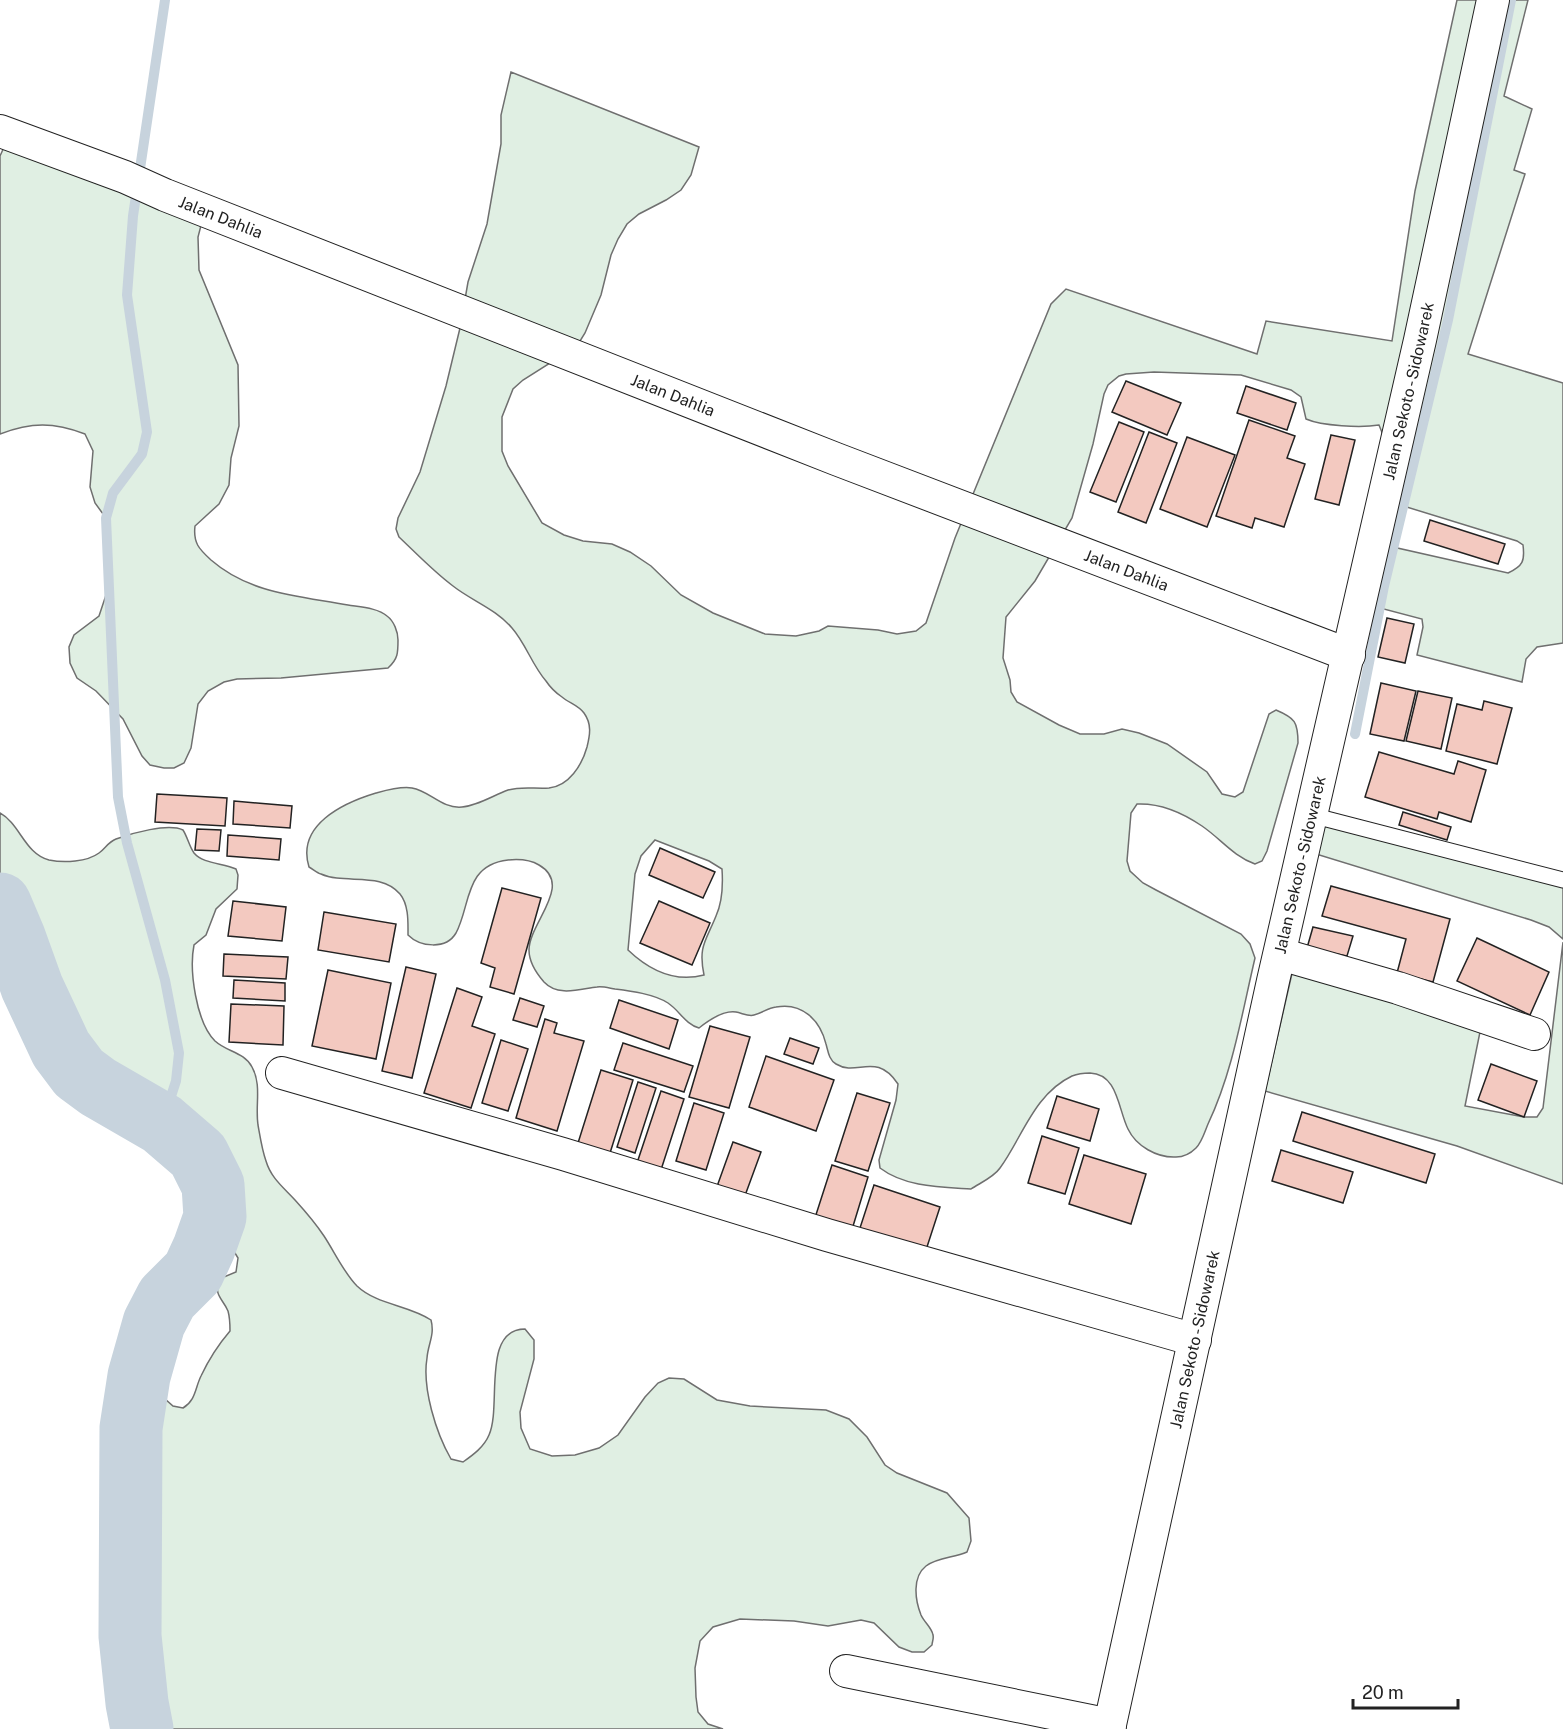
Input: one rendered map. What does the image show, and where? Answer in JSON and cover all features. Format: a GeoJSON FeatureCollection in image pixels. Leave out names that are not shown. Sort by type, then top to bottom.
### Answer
{"type":"FeatureCollection","features":[{"type":"Feature","properties":{"kind":"street","name":"Jalan Sekoto - Sidowarek"},"geometry":{"type":"LineString","coordinates":[[1109,1727],[1311,815],[1420,340],[1493,0]]}},
{"type":"Feature","properties":{"kind":"street","name":"Jalan Dahlia"},"geometry":{"type":"LineString","coordinates":[[0,131],[125,177],[165,195],[847,463],[1349,655]]}},
{"type":"Feature","properties":{"kind":"street"},"geometry":{"type":"LineString","coordinates":[[1280,954],[1398,988],[1534,1034]]}},
{"type":"Feature","properties":{"kind":"street"},"geometry":{"type":"LineString","coordinates":[[282,1073],[563,1154],[827,1235],[1195,1340]]}},
{"type":"Feature","properties":{"kind":"street"},"geometry":{"type":"LineString","coordinates":[[846,1671],[1109,1727]]}},
{"type":"Feature","properties":{"kind":"lane"},"geometry":{"type":"LineString","coordinates":[[1311,815],[1563,880]]}},
{"type":"Feature","properties":{"kind":"green space"},"geometry":{"type":"Polygon","coordinates":[[[1457,0],[1528,0],[1504,96],[1532,109],[1514,170],[1525,174],[1468,354],[1563,383],[1563,643],[1537,647],[1526,659],[1522,682],[1417,655],[1423,627],[1422,619],[1361,603],[1375,543],[1508,573],[1522,562],[1523,545],[1517,541],[1384,500],[1393,460],[1379,425],[1342,426],[1306,419],[1301,397],[1291,390],[1241,375],[1154,372],[1126,374],[1119,376],[1108,385],[1072,518],[1035,581],[1006,617],[1003,658],[1011,692],[1017,702],[1080,734],[1104,734],[1122,729],[1167,744],[1207,772],[1222,794],[1235,797],[1243,792],[1269,714],[1276,710],[1291,718],[1296,725],[1298,743],[1267,851],[1262,861],[1255,864],[1247,861],[1202,826],[1171,810],[1154,805],[1137,804],[1131,813],[1127,861],[1130,871],[1143,883],[1241,934],[1250,944],[1255,958],[1236,1042],[1217,1104],[1202,1140],[1189,1153],[1179,1157],[1169,1157],[1142,1146],[1128,1129],[1112,1086],[1099,1075],[1086,1073],[1072,1076],[1048,1094],[1038,1105],[997,1171],[971,1189],[923,1185],[900,1179],[880,1168],[879,1160],[896,1100],[898,1084],[890,1074],[882,1069],[867,1066],[851,1068],[836,1064],[829,1055],[819,1027],[802,1010],[785,1006],[752,1015],[731,1012],[721,1014],[699,1028],[690,1024],[668,1003],[649,995],[601,987],[562,991],[544,982],[536,972],[529,954],[535,928],[551,894],[552,883],[549,873],[539,865],[527,861],[508,860],[494,863],[483,870],[471,888],[456,933],[446,942],[433,945],[419,942],[408,935],[405,903],[392,887],[373,880],[331,877],[309,867],[307,852],[309,839],[316,828],[337,810],[363,797],[408,788],[418,790],[455,807],[474,805],[513,789],[549,788],[563,783],[574,774],[587,747],[589,725],[587,717],[549,685],[506,621],[439,575],[399,537],[396,529],[398,518],[420,472],[446,386],[468,282],[487,224],[501,144],[501,115],[511,72],[699,147],[691,175],[681,190],[639,214],[627,224],[611,255],[601,295],[577,346],[523,380],[513,389],[502,417],[502,451],[508,466],[542,523],[564,535],[583,541],[612,544],[630,552],[651,566],[681,595],[713,613],[765,634],[796,636],[819,631],[828,626],[897,634],[916,631],[926,623],[955,538],[1051,304],[1066,289],[1257,354],[1266,321],[1392,341],[1415,191],[1457,0]],[[655,840],[641,856],[635,874],[628,950],[653,969],[672,976],[704,975],[703,950],[718,911],[722,887],[722,869],[709,861],[655,840]]]}},
{"type":"Feature","properties":{"kind":"green space"},"geometry":{"type":"Polygon","coordinates":[[[10,134],[205,210],[198,237],[199,270],[238,365],[239,426],[231,458],[229,485],[219,504],[195,526],[198,545],[211,560],[242,580],[276,592],[379,611],[392,621],[397,634],[397,656],[388,668],[281,678],[237,679],[224,682],[208,691],[198,704],[191,748],[184,763],[174,768],[150,765],[142,756],[123,719],[96,691],[77,678],[70,663],[69,647],[74,635],[99,616],[110,583],[106,518],[95,503],[90,487],[93,451],[85,434],[63,427],[42,425],[22,427],[0,434],[0,156],[10,134]]]}},
{"type":"Feature","properties":{"kind":"green space"},"geometry":{"type":"Polygon","coordinates":[[[0,813],[13,824],[34,852],[49,860],[82,860],[99,853],[116,839],[159,828],[176,828],[183,830],[192,850],[198,857],[236,869],[237,889],[216,909],[206,935],[194,945],[193,981],[203,1022],[215,1041],[245,1058],[252,1067],[258,1088],[258,1125],[268,1167],[278,1182],[318,1227],[352,1281],[374,1297],[431,1320],[432,1335],[426,1370],[428,1396],[435,1424],[451,1459],[463,1462],[487,1439],[494,1407],[498,1355],[503,1342],[511,1332],[525,1329],[534,1340],[534,1359],[520,1412],[521,1428],[530,1449],[552,1456],[575,1455],[599,1448],[618,1435],[658,1383],[669,1378],[684,1379],[717,1400],[750,1406],[826,1410],[849,1419],[867,1437],[885,1465],[897,1473],[947,1493],[969,1518],[971,1541],[967,1552],[931,1563],[918,1576],[917,1603],[921,1615],[932,1632],[932,1645],[924,1652],[912,1652],[899,1647],[874,1623],[861,1620],[828,1626],[794,1621],[740,1619],[713,1627],[700,1641],[695,1668],[696,1697],[698,1712],[708,1724],[723,1729],[142,1729],[130,1636],[131,1428],[139,1376],[173,1406],[183,1408],[187,1405],[195,1393],[207,1364],[230,1331],[228,1311],[217,1290],[219,1279],[236,1272],[238,1258],[232,1248],[220,1237],[215,1217],[213,1185],[198,1155],[162,1124],[98,1087],[79,1073],[61,1049],[32,987],[0,904],[0,813]]]}},
{"type":"Feature","properties":{"kind":"green space"},"geometry":{"type":"Polygon","coordinates":[[[1311,815],[1563,880],[1563,939],[1549,927],[1531,920],[1303,850],[1311,815]]]}},
{"type":"Feature","properties":{"kind":"green space"},"geometry":{"type":"Polygon","coordinates":[[[1563,942],[1563,1184],[1457,1146],[1265,1091],[1293,969],[1480,1032],[1465,1106],[1524,1117],[1537,1117],[1543,1108],[1563,942]]]}},
{"type":"Feature","properties":{"kind":"building"},"geometry":{"type":"Polygon","coordinates":[[[1126,381],[1181,403],[1167,435],[1112,412],[1126,381]]]}},
{"type":"Feature","properties":{"kind":"building"},"geometry":{"type":"Polygon","coordinates":[[[1246,386],[1296,403],[1287,430],[1237,413],[1246,386]]]}},
{"type":"Feature","properties":{"kind":"building"},"geometry":{"type":"Polygon","coordinates":[[[1249,420],[1295,436],[1287,458],[1305,464],[1284,527],[1255,518],[1252,528],[1216,516],[1249,420]]]}},
{"type":"Feature","properties":{"kind":"building"},"geometry":{"type":"Polygon","coordinates":[[[1119,422],[1144,432],[1116,502],[1090,492],[1119,422]]]}},
{"type":"Feature","properties":{"kind":"building"},"geometry":{"type":"Polygon","coordinates":[[[1149,432],[1177,443],[1146,523],[1118,512],[1149,432]]]}},
{"type":"Feature","properties":{"kind":"building"},"geometry":{"type":"Polygon","coordinates":[[[1331,435],[1355,440],[1339,505],[1315,499],[1331,435]]]}},
{"type":"Feature","properties":{"kind":"building"},"geometry":{"type":"Polygon","coordinates":[[[1187,437],[1235,455],[1207,527],[1160,509],[1187,437]]]}},
{"type":"Feature","properties":{"kind":"building"},"geometry":{"type":"Polygon","coordinates":[[[1430,520],[1505,544],[1498,564],[1424,541],[1430,520]]]}},
{"type":"Feature","properties":{"kind":"building"},"geometry":{"type":"Polygon","coordinates":[[[1387,618],[1414,624],[1405,663],[1378,657],[1387,618]]]}},
{"type":"Feature","properties":{"kind":"building"},"geometry":{"type":"Polygon","coordinates":[[[1381,683],[1416,691],[1404,741],[1370,734],[1381,683]]]}},
{"type":"Feature","properties":{"kind":"building"},"geometry":{"type":"Polygon","coordinates":[[[1418,691],[1452,698],[1441,749],[1406,741],[1418,691]]]}},
{"type":"Feature","properties":{"kind":"building"},"geometry":{"type":"Polygon","coordinates":[[[1484,701],[1512,708],[1497,764],[1446,751],[1457,704],[1482,710],[1484,701]]]}},
{"type":"Feature","properties":{"kind":"building"},"geometry":{"type":"Polygon","coordinates":[[[1379,752],[1454,774],[1458,761],[1486,770],[1471,822],[1439,812],[1437,819],[1365,797],[1379,752]]]}},
{"type":"Feature","properties":{"kind":"building"},"geometry":{"type":"Polygon","coordinates":[[[157,794],[227,798],[225,826],[155,822],[157,794]]]}},
{"type":"Feature","properties":{"kind":"building"},"geometry":{"type":"Polygon","coordinates":[[[234,801],[292,806],[290,828],[233,824],[234,801]]]}},
{"type":"Feature","properties":{"kind":"building"},"geometry":{"type":"Polygon","coordinates":[[[1403,812],[1451,827],[1447,840],[1399,825],[1403,812]]]}},
{"type":"Feature","properties":{"kind":"building"},"geometry":{"type":"Polygon","coordinates":[[[197,829],[221,830],[219,851],[195,850],[197,829]]]}},
{"type":"Feature","properties":{"kind":"building"},"geometry":{"type":"Polygon","coordinates":[[[228,835],[281,839],[279,860],[227,856],[228,835]]]}},
{"type":"Feature","properties":{"kind":"building"},"geometry":{"type":"Polygon","coordinates":[[[660,848],[715,872],[703,898],[649,875],[660,848]]]}},
{"type":"Feature","properties":{"kind":"building"},"geometry":{"type":"Polygon","coordinates":[[[1331,886],[1450,919],[1433,982],[1397,973],[1406,939],[1322,916],[1331,886]]]}},
{"type":"Feature","properties":{"kind":"building"},"geometry":{"type":"Polygon","coordinates":[[[502,888],[541,898],[514,994],[490,987],[495,968],[481,963],[502,888]]]}},
{"type":"Feature","properties":{"kind":"building"},"geometry":{"type":"Polygon","coordinates":[[[233,901],[286,907],[282,941],[228,936],[233,901]]]}},
{"type":"Feature","properties":{"kind":"building"},"geometry":{"type":"Polygon","coordinates":[[[659,901],[710,923],[692,965],[640,943],[659,901]]]}},
{"type":"Feature","properties":{"kind":"building"},"geometry":{"type":"Polygon","coordinates":[[[324,912],[396,924],[389,962],[318,950],[324,912]]]}},
{"type":"Feature","properties":{"kind":"building"},"geometry":{"type":"Polygon","coordinates":[[[1313,927],[1353,936],[1347,956],[1307,948],[1313,927]]]}},
{"type":"Feature","properties":{"kind":"building"},"geometry":{"type":"Polygon","coordinates":[[[1477,938],[1549,972],[1530,1015],[1457,981],[1477,938]]]}},
{"type":"Feature","properties":{"kind":"building"},"geometry":{"type":"Polygon","coordinates":[[[224,954],[288,957],[286,979],[223,976],[224,954]]]}},
{"type":"Feature","properties":{"kind":"building"},"geometry":{"type":"Polygon","coordinates":[[[406,967],[436,974],[412,1078],[382,1071],[406,967]]]}},
{"type":"Feature","properties":{"kind":"building"},"geometry":{"type":"Polygon","coordinates":[[[328,970],[391,983],[376,1059],[312,1046],[328,970]]]}},
{"type":"Feature","properties":{"kind":"building"},"geometry":{"type":"Polygon","coordinates":[[[234,980],[285,983],[285,1001],[233,998],[234,980]]]}},
{"type":"Feature","properties":{"kind":"building"},"geometry":{"type":"Polygon","coordinates":[[[457,988],[482,997],[472,1026],[495,1034],[471,1108],[424,1093],[457,988]]]}},
{"type":"Feature","properties":{"kind":"building"},"geometry":{"type":"Polygon","coordinates":[[[520,998],[544,1006],[537,1027],[513,1020],[520,998]]]}},
{"type":"Feature","properties":{"kind":"building"},"geometry":{"type":"Polygon","coordinates":[[[619,1000],[678,1020],[669,1049],[610,1028],[619,1000]]]}},
{"type":"Feature","properties":{"kind":"building"},"geometry":{"type":"Polygon","coordinates":[[[231,1004],[284,1006],[283,1045],[229,1042],[231,1004]]]}},
{"type":"Feature","properties":{"kind":"building"},"geometry":{"type":"Polygon","coordinates":[[[545,1019],[557,1023],[554,1033],[584,1041],[557,1131],[516,1118],[545,1019]]]}},
{"type":"Feature","properties":{"kind":"building"},"geometry":{"type":"Polygon","coordinates":[[[710,1026],[750,1037],[729,1108],[689,1097],[710,1026]]]}},
{"type":"Feature","properties":{"kind":"building"},"geometry":{"type":"Polygon","coordinates":[[[790,1038],[819,1048],[813,1064],[784,1054],[790,1038]]]}},
{"type":"Feature","properties":{"kind":"building"},"geometry":{"type":"Polygon","coordinates":[[[501,1040],[528,1049],[508,1111],[482,1103],[501,1040]]]}},
{"type":"Feature","properties":{"kind":"building"},"geometry":{"type":"Polygon","coordinates":[[[623,1043],[693,1066],[684,1092],[614,1070],[623,1043]]]}},
{"type":"Feature","properties":{"kind":"building"},"geometry":{"type":"Polygon","coordinates":[[[766,1056],[834,1080],[816,1131],[749,1107],[766,1056]]]}},
{"type":"Feature","properties":{"kind":"building"},"geometry":{"type":"Polygon","coordinates":[[[1491,1064],[1537,1081],[1524,1117],[1478,1100],[1491,1064]]]}},
{"type":"Feature","properties":{"kind":"building"},"geometry":{"type":"Polygon","coordinates":[[[601,1070],[633,1080],[610,1153],[578,1143],[601,1070]]]}},
{"type":"Feature","properties":{"kind":"building"},"geometry":{"type":"Polygon","coordinates":[[[638,1082],[656,1088],[635,1153],[617,1147],[638,1082]]]}},
{"type":"Feature","properties":{"kind":"building"},"geometry":{"type":"Polygon","coordinates":[[[661,1091],[684,1099],[658,1179],[634,1172],[661,1091]]]}},
{"type":"Feature","properties":{"kind":"building"},"geometry":{"type":"Polygon","coordinates":[[[857,1093],[890,1103],[868,1171],[835,1161],[857,1093]]]}},
{"type":"Feature","properties":{"kind":"building"},"geometry":{"type":"Polygon","coordinates":[[[1057,1096],[1099,1109],[1090,1141],[1047,1128],[1057,1096]]]}},
{"type":"Feature","properties":{"kind":"building"},"geometry":{"type":"Polygon","coordinates":[[[694,1103],[724,1113],[706,1170],[676,1161],[694,1103]]]}},
{"type":"Feature","properties":{"kind":"building"},"geometry":{"type":"Polygon","coordinates":[[[1302,1112],[1435,1154],[1426,1183],[1293,1141],[1302,1112]]]}},
{"type":"Feature","properties":{"kind":"building"},"geometry":{"type":"Polygon","coordinates":[[[1042,1136],[1079,1148],[1065,1194],[1028,1183],[1042,1136]]]}},
{"type":"Feature","properties":{"kind":"building"},"geometry":{"type":"Polygon","coordinates":[[[733,1142],[761,1152],[743,1201],[715,1192],[733,1142]]]}},
{"type":"Feature","properties":{"kind":"building"},"geometry":{"type":"Polygon","coordinates":[[[1281,1150],[1353,1172],[1343,1203],[1272,1181],[1281,1150]]]}},
{"type":"Feature","properties":{"kind":"building"},"geometry":{"type":"Polygon","coordinates":[[[1084,1155],[1146,1174],[1131,1224],[1069,1204],[1084,1155]]]}},
{"type":"Feature","properties":{"kind":"building"},"geometry":{"type":"Polygon","coordinates":[[[832,1165],[868,1177],[850,1236],[813,1224],[832,1165]]]}},
{"type":"Feature","properties":{"kind":"building"},"geometry":{"type":"Polygon","coordinates":[[[874,1185],[940,1207],[925,1253],[859,1231],[874,1185]]]}},
{"type":"Feature","properties":{"kind":"waterway"},"geometry":{"type":"LineString","coordinates":[[162,1124],[176,1081],[179,1053],[165,980],[127,843],[118,797],[106,518],[113,493],[142,454],[147,432],[127,295],[133,216],[165,0]]}},
{"type":"Feature","properties":{"kind":"waterway"},"geometry":{"type":"LineString","coordinates":[[1355,734],[1384,586],[1448,320],[1511,0]]}},
{"type":"Feature","properties":{"kind":"waterway"},"geometry":{"type":"LineString","coordinates":[[0,904],[32,987],[61,1049],[79,1073],[98,1087],[162,1124],[198,1155],[213,1185],[215,1217],[193,1272],[167,1298],[154,1323],[139,1376],[131,1428],[130,1636],[142,1729]]}}]}
